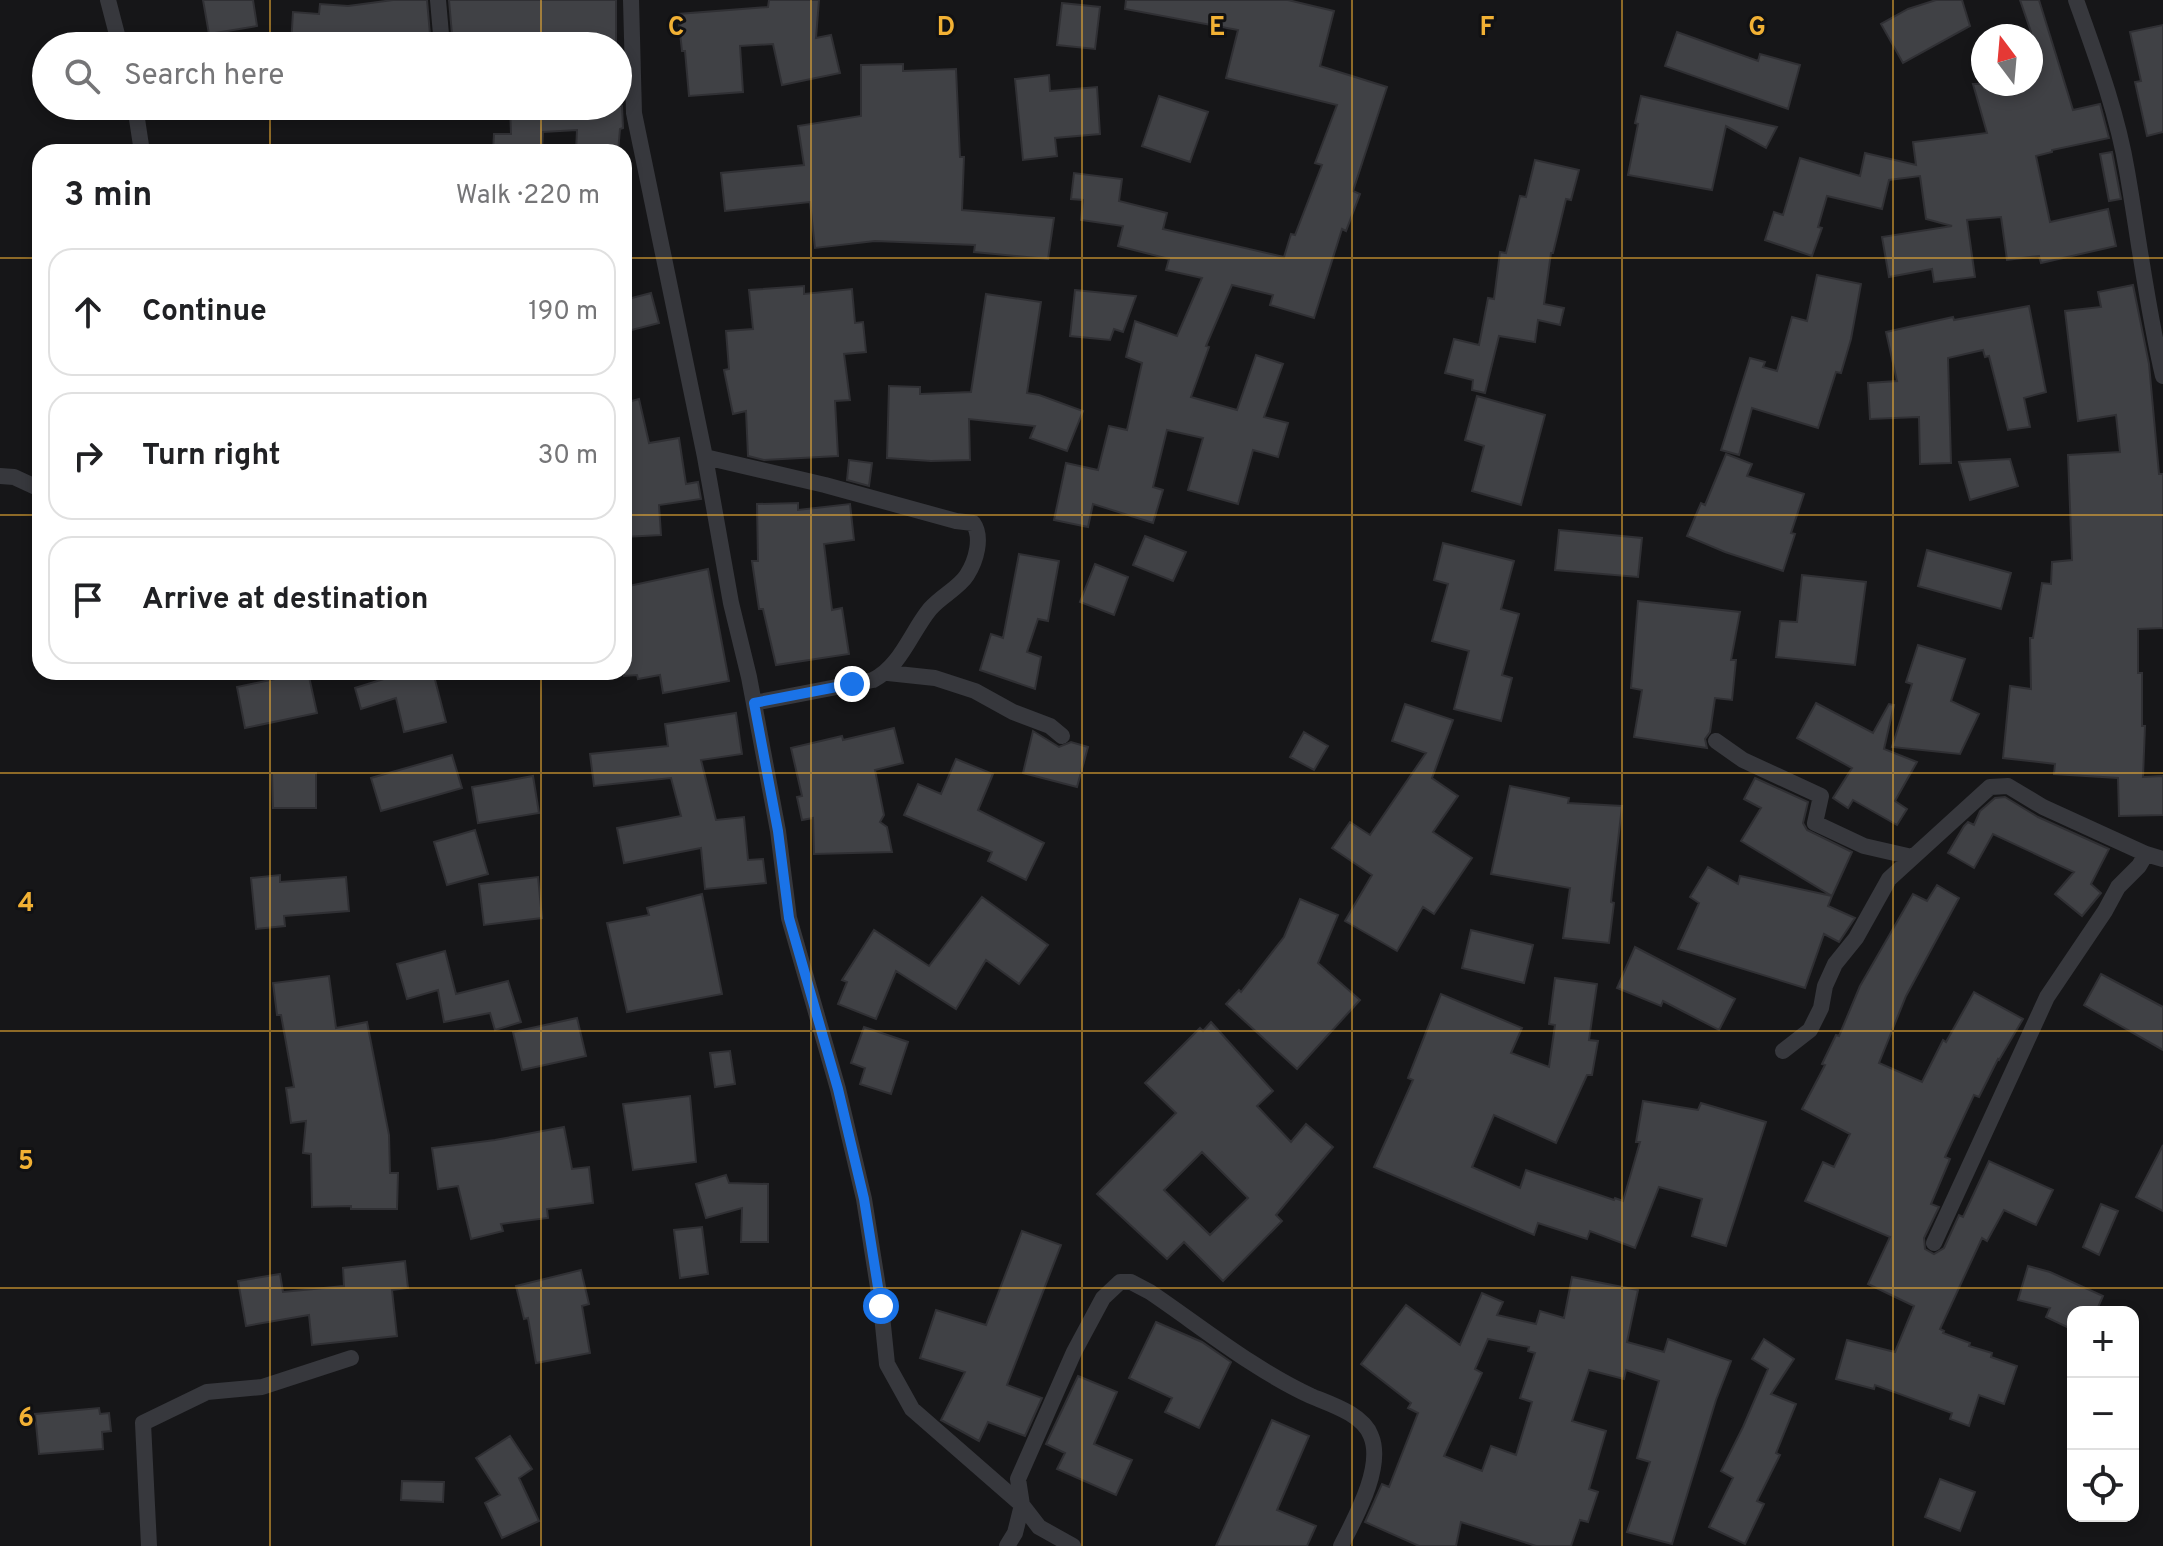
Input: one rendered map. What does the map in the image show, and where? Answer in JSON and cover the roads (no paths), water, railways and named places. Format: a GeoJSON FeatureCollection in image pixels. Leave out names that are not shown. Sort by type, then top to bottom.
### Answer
{"type":"FeatureCollection","features":[{"type":"Feature","properties":{"kind":"street"},"geometry":{"type":"LineString","coordinates":[[108,0],[116,32]]}},
{"type":"Feature","properties":{"kind":"street"},"geometry":{"type":"LineString","coordinates":[[438,0],[441,32]]}},
{"type":"Feature","properties":{"kind":"street"},"geometry":{"type":"LineString","coordinates":[[631,0],[632,32]]}},
{"type":"Feature","properties":{"kind":"street"},"geometry":{"type":"LineString","coordinates":[[2076,0],[2111,101],[2127,169],[2148,313],[2163,376]]}},
{"type":"Feature","properties":{"kind":"street"},"geometry":{"type":"LineString","coordinates":[[632,38],[634,113],[705,457],[731,603],[754,703],[778,831],[789,918],[838,1089],[864,1199],[887,1364],[912,1409],[1022,1505],[1039,1527],[1073,1546]]}},
{"type":"Feature","properties":{"kind":"street"},"geometry":{"type":"LineString","coordinates":[[137,120],[141,144]]}},
{"type":"Feature","properties":{"kind":"street"},"geometry":{"type":"LineString","coordinates":[[705,457],[973,523],[979,531],[979,539],[966,576],[931,608],[888,673]]}},
{"type":"Feature","properties":{"kind":"street"},"geometry":{"type":"LineString","coordinates":[[0,476],[14,477],[32,485]]}},
{"type":"Feature","properties":{"kind":"street"},"geometry":{"type":"LineString","coordinates":[[754,703],[873,680],[888,673],[935,678],[975,691],[1013,712],[1050,726],[1062,736]]}},
{"type":"Feature","properties":{"kind":"street"},"geometry":{"type":"LineString","coordinates":[[1716,741],[1743,760],[1821,796],[1815,823],[1864,846],[1912,857]]}},
{"type":"Feature","properties":{"kind":"street"},"geometry":{"type":"LineString","coordinates":[[1783,1051],[1810,1030],[1821,1008],[1825,986],[1835,964],[1856,938],[1889,879],[1990,787],[2008,786],[2043,807],[2163,859]]}},
{"type":"Feature","properties":{"kind":"street"},"geometry":{"type":"LineString","coordinates":[[1934,1243],[2047,997],[2118,887],[2139,866],[2146,854]]}},
{"type":"Feature","properties":{"kind":"street"},"geometry":{"type":"LineString","coordinates":[[1007,1546],[1015,1533],[1022,1505],[1018,1479],[1074,1352],[1103,1298],[1120,1282],[1131,1282],[1150,1292],[1273,1378],[1345,1411],[1367,1428],[1374,1447],[1369,1490],[1341,1546]]}},
{"type":"Feature","properties":{"kind":"street"},"geometry":{"type":"LineString","coordinates":[[149,1546],[143,1423],[207,1392],[262,1387],[351,1358]]}}]}
